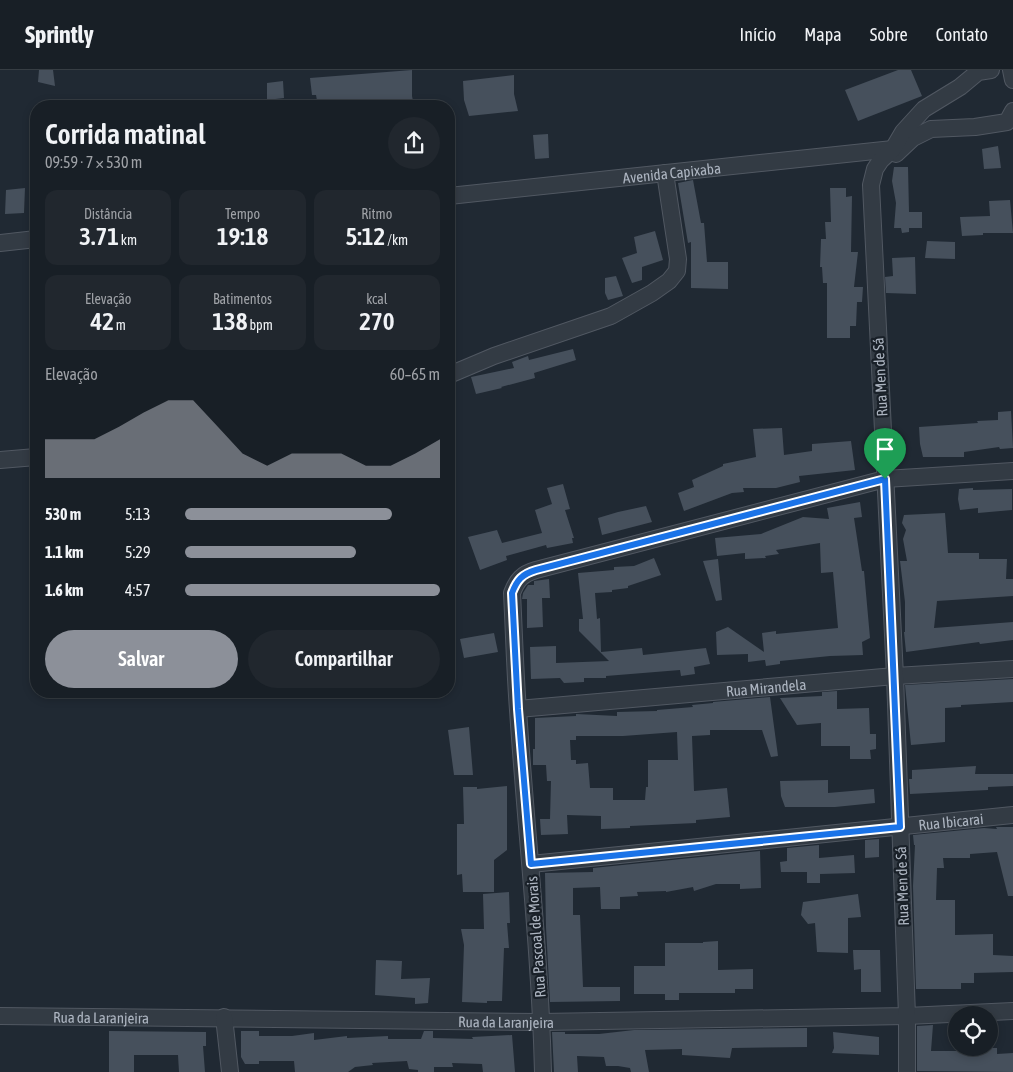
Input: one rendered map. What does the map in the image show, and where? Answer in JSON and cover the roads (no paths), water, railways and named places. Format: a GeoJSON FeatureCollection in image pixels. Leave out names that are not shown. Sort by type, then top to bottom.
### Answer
{"type":"FeatureCollection","features":[{"type":"Feature","properties":{"kind":"street","name":"Rua Men de Sá"},"geometry":{"type":"LineString","coordinates":[[907,1072],[907,1016],[895,676],[871,185],[875,169],[881,160],[924,109],[960,87],[978,72],[991,70]]}},
{"type":"Feature","properties":{"kind":"street"},"geometry":{"type":"LineString","coordinates":[[1011,70],[1013,80]]}},
{"type":"Feature","properties":{"kind":"street"},"geometry":{"type":"LineString","coordinates":[[871,185],[885,165],[914,138],[931,129],[975,127],[1006,122],[1013,113]]}},
{"type":"Feature","properties":{"kind":"street","name":"Avenida Capixaba"},"geometry":{"type":"LineString","coordinates":[[455,195],[893,148]]}},
{"type":"Feature","properties":{"kind":"street"},"geometry":{"type":"LineString","coordinates":[[455,372],[494,356],[611,316],[669,281],[677,271],[678,259],[665,172]]}},
{"type":"Feature","properties":{"kind":"street"},"geometry":{"type":"LineString","coordinates":[[0,243],[30,240]]}},
{"type":"Feature","properties":{"kind":"street"},"geometry":{"type":"LineString","coordinates":[[0,460],[30,457]]}},
{"type":"Feature","properties":{"kind":"street"},"geometry":{"type":"LineString","coordinates":[[885,479],[1013,471]]}},
{"type":"Feature","properties":{"kind":"street","name":"Rua Pascoal de Morais"},"geometry":{"type":"LineString","coordinates":[[542,1072],[541,1022],[531,864],[518,709],[512,593],[516,582],[526,573],[885,479]]}},
{"type":"Feature","properties":{"kind":"street","name":"Rua Mirandela"},"geometry":{"type":"LineString","coordinates":[[518,709],[895,676],[1013,669]]}},
{"type":"Feature","properties":{"kind":"street","name":"Rua Ibicarai"},"geometry":{"type":"LineString","coordinates":[[531,864],[1013,815]]}},
{"type":"Feature","properties":{"kind":"street","name":"Rua da Laranjeira"},"geometry":{"type":"LineString","coordinates":[[0,1016],[541,1022],[907,1016],[1013,1011]]}},
{"type":"Feature","properties":{"kind":"street"},"geometry":{"type":"LineString","coordinates":[[224,1017],[230,1072]]}}]}
